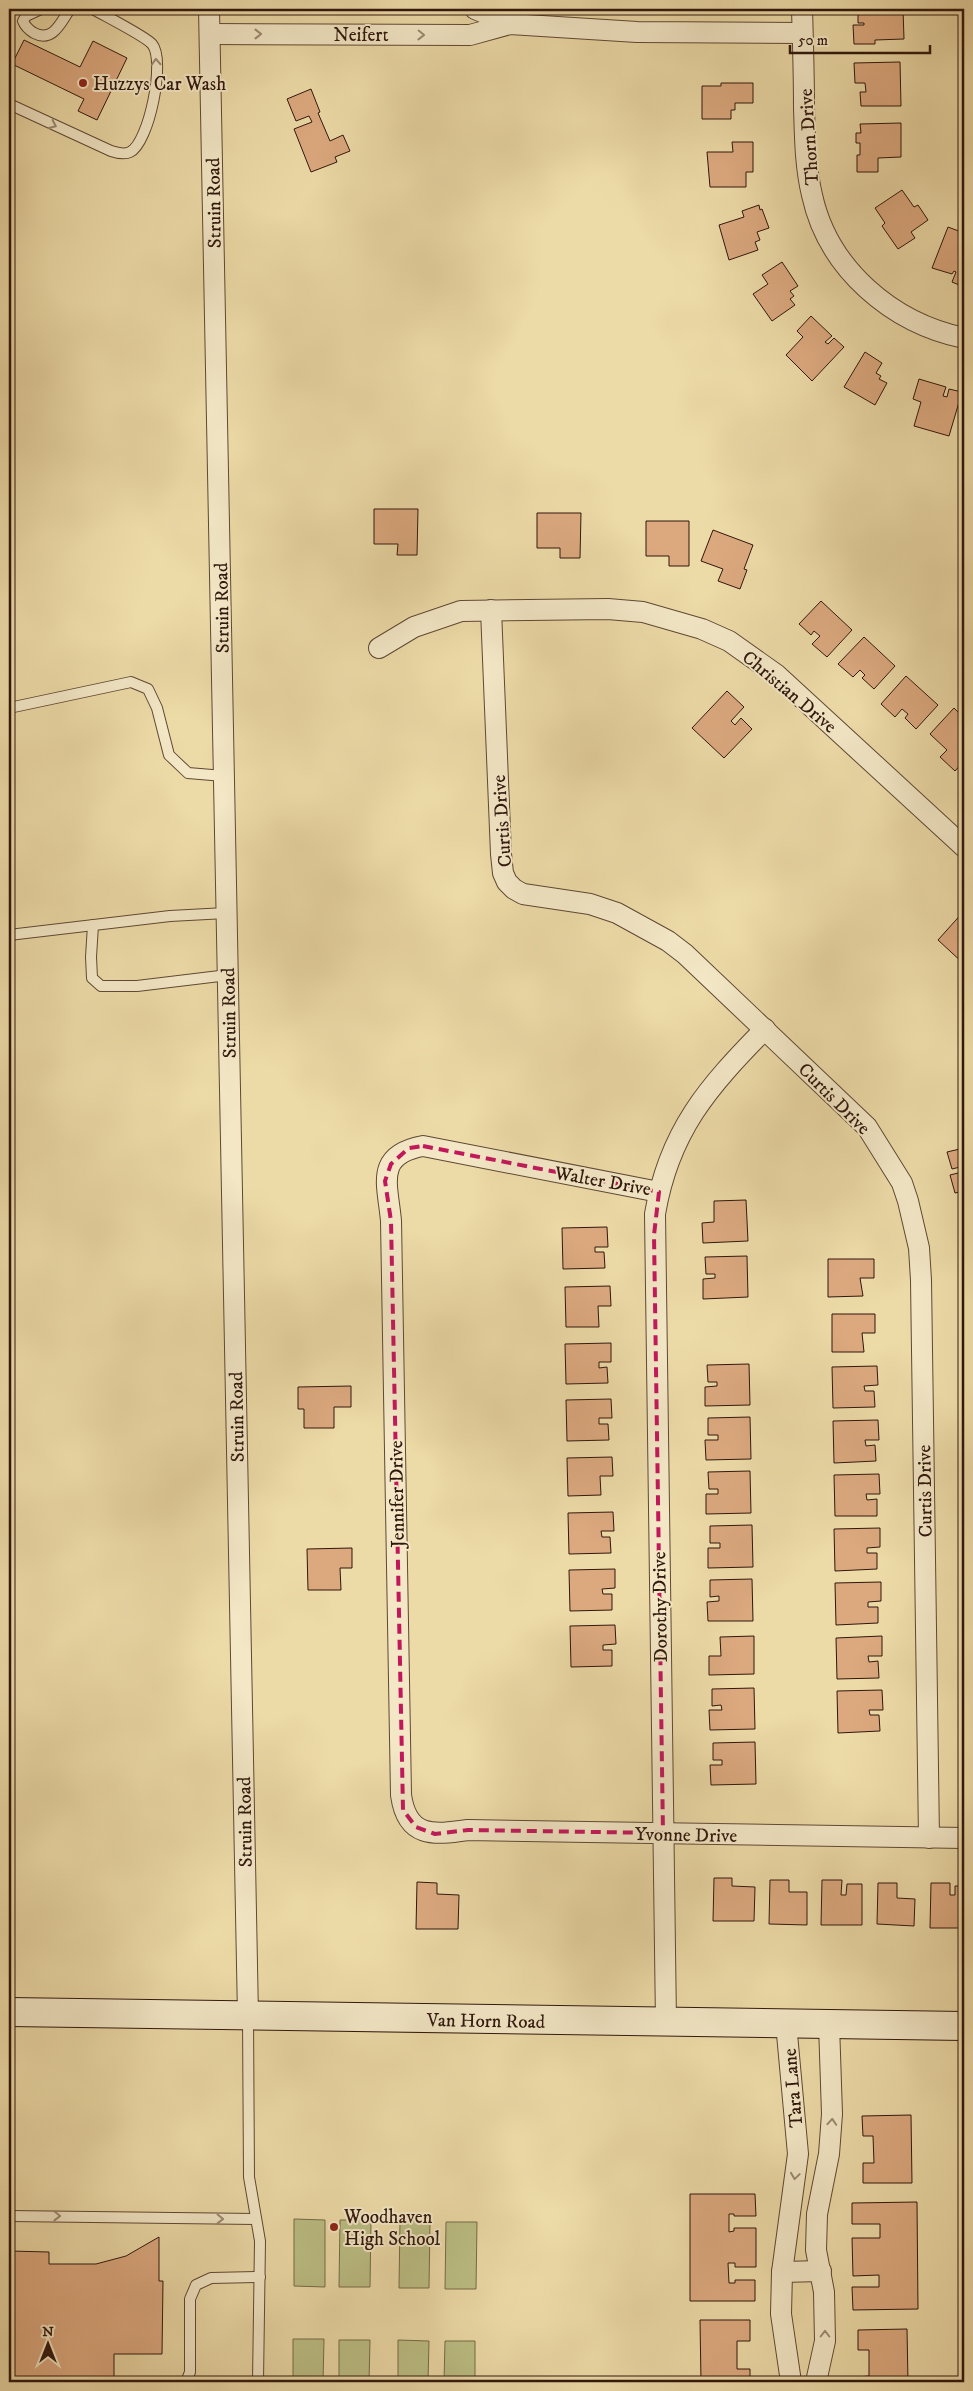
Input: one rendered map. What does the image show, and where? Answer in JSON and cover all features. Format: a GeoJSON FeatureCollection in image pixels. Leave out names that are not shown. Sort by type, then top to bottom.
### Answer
{"type":"FeatureCollection","features":[{"type":"Feature","properties":{"kind":"main road","name":"Van Horn Road"},"geometry":{"type":"LineString","coordinates":[[9,2012],[964,2026]]}},
{"type":"Feature","properties":{"kind":"street","name":"Struin Road"},"geometry":{"type":"LineString","coordinates":[[209,9],[248,2016]]}},
{"type":"Feature","properties":{"kind":"street","name":"Neifert"},"geometry":{"type":"LineString","coordinates":[[475,9],[510,24]]}},
{"type":"Feature","properties":{"kind":"street","name":"Thorn Drive"},"geometry":{"type":"LineString","coordinates":[[802,9],[808,174],[815,207],[835,251],[864,287],[892,309],[920,325],[964,338]]}},
{"type":"Feature","properties":{"kind":"street","name":"Neifert"},"geometry":{"type":"LineString","coordinates":[[210,34],[470,35],[510,24],[637,32],[802,33]]}},
{"type":"Feature","properties":{"kind":"street","name":"Christian Drive"},"geometry":{"type":"LineString","coordinates":[[379,648],[414,627],[461,611],[608,609],[643,612],[674,620],[729,641],[777,675],[964,846]]}},
{"type":"Feature","properties":{"kind":"street","name":"Curtis Drive"},"geometry":{"type":"LineString","coordinates":[[491,610],[501,854],[503,873],[507,882],[523,894],[590,904],[617,913],[649,929],[685,954],[867,1127],[902,1183],[916,1231],[921,1280],[929,1838]]}},
{"type":"Feature","properties":{"kind":"street","name":"Walter Drive"},"geometry":{"type":"LineString","coordinates":[[391,1164],[397,1156],[409,1148],[423,1146],[659,1192],[671,1152],[690,1117],[722,1073],[765,1029]]}},
{"type":"Feature","properties":{"kind":"street","name":"Jennifer Drive"},"geometry":{"type":"LineString","coordinates":[[391,1164],[386,1181],[391,1221],[401,1794],[403,1810],[411,1823]]}},
{"type":"Feature","properties":{"kind":"street","name":"Dorothy Drive"},"geometry":{"type":"LineString","coordinates":[[659,1192],[654,1235],[666,2022]]}},
{"type":"Feature","properties":{"kind":"street","name":"Yvonne Drive"},"geometry":{"type":"LineString","coordinates":[[411,1823],[426,1832],[435,1834],[468,1830],[964,1838]]}},
{"type":"Feature","properties":{"kind":"street","name":"Tara Lane"},"geometry":{"type":"LineString","coordinates":[[786,2023],[798,2154],[782,2272],[781,2314],[791,2382]]}},
{"type":"Feature","properties":{"kind":"street","name":"Tara Lane"},"geometry":{"type":"LineString","coordinates":[[816,2382],[826,2341],[821,2271],[816,2250],[817,2214],[829,2154],[832,2114],[829,2024]]}},
{"type":"Feature","properties":{"kind":"street","name":"Tara Lane"},"geometry":{"type":"LineString","coordinates":[[798,2154],[829,2154]]}},
{"type":"Feature","properties":{"kind":"street"},"geometry":{"type":"LineString","coordinates":[[782,2272],[821,2271]]}},
{"type":"Feature","properties":{"kind":"lane"},"geometry":{"type":"LineString","coordinates":[[41,9],[26,16],[23,21],[32,32],[44,36],[54,32],[70,9]]}},
{"type":"Feature","properties":{"kind":"lane"},"geometry":{"type":"LineString","coordinates":[[9,104],[111,151],[127,153],[135,148],[145,130],[156,86],[155,50],[148,41],[93,9]]}},
{"type":"Feature","properties":{"kind":"lane"},"geometry":{"type":"LineString","coordinates":[[9,708],[131,682],[148,689],[157,708],[169,756],[188,773],[224,776]]}},
{"type":"Feature","properties":{"kind":"lane"},"geometry":{"type":"LineString","coordinates":[[9,935],[170,916],[226,913]]}},
{"type":"Feature","properties":{"kind":"lane"},"geometry":{"type":"LineString","coordinates":[[93,925],[92,978],[101,986],[137,986],[228,975]]}},
{"type":"Feature","properties":{"kind":"lane"},"geometry":{"type":"LineString","coordinates":[[248,2016],[248,2177],[260,2241],[258,2382]]}},
{"type":"Feature","properties":{"kind":"lane"},"geometry":{"type":"LineString","coordinates":[[9,2216],[256,2219]]}},
{"type":"Feature","properties":{"kind":"lane"},"geometry":{"type":"LineString","coordinates":[[186,2382],[190,2372],[190,2299],[196,2285],[211,2278],[260,2278]]}},
{"type":"Feature","properties":{"kind":"highlighted area"},"geometry":{"type":"Polygon","coordinates":[[[423,1146],[659,1192],[654,1235],[663,1833],[468,1830],[435,1834],[416,1827],[403,1810],[391,1221],[385,1181],[391,1164],[409,1148],[423,1146]]]}},
{"type":"Feature","properties":{"kind":"green space"},"geometry":{"type":"Polygon","coordinates":[[[294,2219],[325,2220],[325,2287],[294,2286],[294,2219]]]}},
{"type":"Feature","properties":{"kind":"green space"},"geometry":{"type":"Polygon","coordinates":[[[340,2220],[371,2220],[370,2287],[339,2287],[340,2220]]]}},
{"type":"Feature","properties":{"kind":"green space"},"geometry":{"type":"Polygon","coordinates":[[[400,2221],[430,2221],[429,2288],[399,2288],[400,2221]]]}},
{"type":"Feature","properties":{"kind":"green space"},"geometry":{"type":"Polygon","coordinates":[[[446,2222],[477,2222],[476,2289],[445,2289],[446,2222]]]}},
{"type":"Feature","properties":{"kind":"green space"},"geometry":{"type":"Polygon","coordinates":[[[293,2339],[324,2339],[323,2382],[293,2382],[293,2339]]]}},
{"type":"Feature","properties":{"kind":"green space"},"geometry":{"type":"Polygon","coordinates":[[[339,2340],[370,2340],[369,2382],[339,2382],[339,2340]]]}},
{"type":"Feature","properties":{"kind":"green space"},"geometry":{"type":"Polygon","coordinates":[[[398,2340],[429,2341],[428,2382],[398,2382],[398,2340]]]}},
{"type":"Feature","properties":{"kind":"green space"},"geometry":{"type":"Polygon","coordinates":[[[445,2341],[475,2341],[475,2382],[444,2382],[445,2341]]]}},
{"type":"Feature","properties":{"kind":"building"},"geometry":{"type":"Polygon","coordinates":[[[858,9],[903,9],[904,39],[875,40],[875,44],[854,44],[853,25],[864,25],[864,23],[858,23],[858,9]]]}},
{"type":"Feature","properties":{"kind":"building","name":"Huzzys Car Wash"},"geometry":{"type":"Polygon","coordinates":[[[24,40],[80,67],[93,41],[127,58],[97,120],[78,111],[84,99],[12,64],[24,40]]]}},
{"type":"Feature","properties":{"kind":"building"},"geometry":{"type":"Polygon","coordinates":[[[900,62],[901,106],[861,106],[860,92],[866,92],[865,83],[855,83],[854,63],[900,62]]]}},
{"type":"Feature","properties":{"kind":"building"},"geometry":{"type":"Polygon","coordinates":[[[721,83],[753,83],[753,103],[735,103],[735,110],[731,110],[731,119],[702,119],[702,86],[721,86],[721,83]]]}},
{"type":"Feature","properties":{"kind":"building"},"geometry":{"type":"Polygon","coordinates":[[[311,89],[320,112],[318,113],[330,141],[343,135],[350,151],[335,157],[337,162],[311,172],[294,129],[312,122],[309,116],[296,121],[287,99],[311,89]]]}},
{"type":"Feature","properties":{"kind":"building"},"geometry":{"type":"Polygon","coordinates":[[[901,123],[901,157],[878,158],[878,172],[857,172],[857,155],[860,155],[860,143],[856,143],[856,133],[861,133],[860,124],[901,123]]]}},
{"type":"Feature","properties":{"kind":"building"},"geometry":{"type":"Polygon","coordinates":[[[732,142],[753,142],[753,172],[746,172],[746,187],[710,187],[707,152],[733,152],[732,142]]]}},
{"type":"Feature","properties":{"kind":"building"},"geometry":{"type":"Polygon","coordinates":[[[902,190],[914,207],[918,205],[928,220],[911,232],[915,238],[898,249],[882,226],[885,223],[875,208],[902,190]]]}},
{"type":"Feature","properties":{"kind":"building"},"geometry":{"type":"Polygon","coordinates":[[[759,205],[769,228],[757,232],[760,240],[755,242],[758,250],[729,260],[719,225],[744,217],[742,211],[759,205]]]}},
{"type":"Feature","properties":{"kind":"building"},"geometry":{"type":"Polygon","coordinates":[[[948,227],[964,233],[964,287],[952,282],[956,272],[954,271],[952,274],[932,268],[948,227]]]}},
{"type":"Feature","properties":{"kind":"building"},"geometry":{"type":"Polygon","coordinates":[[[782,262],[798,286],[790,291],[794,296],[790,299],[795,305],[772,321],[753,294],[768,284],[762,275],[782,262]]]}},
{"type":"Feature","properties":{"kind":"building"},"geometry":{"type":"Polygon","coordinates":[[[811,316],[832,336],[825,342],[828,344],[834,338],[844,347],[812,381],[786,355],[803,337],[797,331],[811,316]]]}},
{"type":"Feature","properties":{"kind":"building"},"geometry":{"type":"Polygon","coordinates":[[[865,352],[882,363],[876,373],[881,376],[879,379],[887,383],[875,405],[844,387],[865,352]]]}},
{"type":"Feature","properties":{"kind":"building"},"geometry":{"type":"Polygon","coordinates":[[[919,379],[946,387],[943,396],[947,397],[949,389],[962,392],[949,436],[914,426],[921,402],[913,399],[919,379]]]}},
{"type":"Feature","properties":{"kind":"building"},"geometry":{"type":"Polygon","coordinates":[[[374,509],[418,509],[417,555],[397,555],[398,544],[374,544],[374,509]]]}},
{"type":"Feature","properties":{"kind":"building"},"geometry":{"type":"Polygon","coordinates":[[[537,513],[581,513],[580,558],[560,558],[560,548],[537,548],[537,513]]]}},
{"type":"Feature","properties":{"kind":"building"},"geometry":{"type":"Polygon","coordinates":[[[646,521],[689,521],[689,566],[669,566],[669,556],[646,556],[646,521]]]}},
{"type":"Feature","properties":{"kind":"building"},"geometry":{"type":"Polygon","coordinates":[[[713,530],[753,545],[744,569],[747,570],[740,589],[718,581],[723,569],[701,561],[713,530]]]}},
{"type":"Feature","properties":{"kind":"building"},"geometry":{"type":"Polygon","coordinates":[[[821,601],[852,630],[827,657],[812,644],[820,636],[814,631],[811,635],[799,624],[821,601]]]}},
{"type":"Feature","properties":{"kind":"building"},"geometry":{"type":"Polygon","coordinates":[[[864,637],[895,666],[874,689],[862,678],[865,675],[860,670],[853,677],[838,664],[864,637]]]}},
{"type":"Feature","properties":{"kind":"building"},"geometry":{"type":"Polygon","coordinates":[[[906,676],[938,705],[916,729],[905,718],[908,714],[902,709],[895,717],[881,704],[906,676]]]}},
{"type":"Feature","properties":{"kind":"building"},"geometry":{"type":"Polygon","coordinates":[[[727,691],[744,707],[731,721],[735,725],[741,718],[752,729],[724,758],[692,728],[727,691]]]}},
{"type":"Feature","properties":{"kind":"building"},"geometry":{"type":"Polygon","coordinates":[[[954,708],[964,718],[964,761],[955,771],[940,757],[947,750],[930,734],[954,708]]]}},
{"type":"Feature","properties":{"kind":"building"},"geometry":{"type":"Polygon","coordinates":[[[964,911],[964,964],[938,940],[964,911]]]}},
{"type":"Feature","properties":{"kind":"building"},"geometry":{"type":"Polygon","coordinates":[[[964,1148],[964,1191],[955,1193],[950,1175],[962,1172],[960,1167],[952,1169],[947,1152],[964,1148]]]}},
{"type":"Feature","properties":{"kind":"building"},"geometry":{"type":"Polygon","coordinates":[[[746,1200],[748,1241],[703,1243],[702,1223],[714,1222],[714,1201],[746,1200]]]}},
{"type":"Feature","properties":{"kind":"building"},"geometry":{"type":"Polygon","coordinates":[[[607,1227],[608,1247],[595,1247],[595,1252],[604,1252],[605,1268],[563,1269],[562,1228],[607,1227]]]}},
{"type":"Feature","properties":{"kind":"building"},"geometry":{"type":"Polygon","coordinates":[[[747,1256],[748,1297],[703,1299],[703,1279],[715,1278],[715,1274],[706,1274],[705,1257],[747,1256]]]}},
{"type":"Feature","properties":{"kind":"building"},"geometry":{"type":"Polygon","coordinates":[[[828,1259],[874,1259],[874,1278],[860,1278],[863,1296],[828,1297],[828,1259]]]}},
{"type":"Feature","properties":{"kind":"building"},"geometry":{"type":"Polygon","coordinates":[[[610,1286],[611,1306],[598,1306],[599,1327],[566,1327],[565,1287],[610,1286]]]}},
{"type":"Feature","properties":{"kind":"building"},"geometry":{"type":"Polygon","coordinates":[[[832,1314],[875,1314],[875,1333],[862,1333],[864,1352],[832,1352],[832,1314]]]}},
{"type":"Feature","properties":{"kind":"building"},"geometry":{"type":"Polygon","coordinates":[[[611,1343],[611,1362],[599,1362],[599,1368],[607,1367],[608,1383],[566,1384],[565,1344],[611,1343]]]}},
{"type":"Feature","properties":{"kind":"building"},"geometry":{"type":"Polygon","coordinates":[[[749,1364],[750,1405],[705,1406],[705,1387],[717,1386],[717,1382],[708,1382],[707,1365],[749,1364]]]}},
{"type":"Feature","properties":{"kind":"building"},"geometry":{"type":"Polygon","coordinates":[[[877,1366],[878,1385],[864,1386],[865,1391],[874,1391],[875,1407],[833,1408],[832,1367],[877,1366]]]}},
{"type":"Feature","properties":{"kind":"building"},"geometry":{"type":"Polygon","coordinates":[[[351,1386],[351,1407],[334,1407],[334,1428],[304,1428],[304,1409],[298,1409],[298,1387],[351,1386]]]}},
{"type":"Feature","properties":{"kind":"building"},"geometry":{"type":"Polygon","coordinates":[[[611,1399],[612,1418],[599,1418],[599,1424],[608,1424],[609,1440],[567,1441],[566,1400],[611,1399]]]}},
{"type":"Feature","properties":{"kind":"building"},"geometry":{"type":"Polygon","coordinates":[[[750,1417],[751,1459],[706,1460],[705,1440],[718,1440],[718,1435],[708,1435],[708,1418],[750,1417]]]}},
{"type":"Feature","properties":{"kind":"building"},"geometry":{"type":"Polygon","coordinates":[[[878,1420],[879,1440],[865,1440],[866,1446],[875,1445],[876,1461],[834,1463],[833,1421],[878,1420]]]}},
{"type":"Feature","properties":{"kind":"building"},"geometry":{"type":"Polygon","coordinates":[[[612,1457],[613,1476],[600,1476],[601,1495],[568,1496],[567,1458],[612,1457]]]}},
{"type":"Feature","properties":{"kind":"building"},"geometry":{"type":"Polygon","coordinates":[[[750,1471],[751,1513],[706,1514],[706,1494],[718,1494],[718,1489],[709,1489],[708,1472],[750,1471]]]}},
{"type":"Feature","properties":{"kind":"building"},"geometry":{"type":"Polygon","coordinates":[[[879,1474],[880,1494],[866,1494],[867,1500],[877,1499],[877,1516],[835,1516],[834,1475],[879,1474]]]}},
{"type":"Feature","properties":{"kind":"building"},"geometry":{"type":"Polygon","coordinates":[[[613,1512],[614,1531],[601,1531],[602,1537],[610,1537],[611,1553],[569,1554],[568,1513],[613,1512]]]}},
{"type":"Feature","properties":{"kind":"building"},"geometry":{"type":"Polygon","coordinates":[[[752,1525],[753,1567],[708,1568],[708,1548],[720,1548],[720,1543],[710,1543],[710,1526],[752,1525]]]}},
{"type":"Feature","properties":{"kind":"building"},"geometry":{"type":"Polygon","coordinates":[[[880,1528],[880,1547],[867,1548],[867,1553],[877,1553],[877,1569],[835,1571],[834,1529],[880,1528]]]}},
{"type":"Feature","properties":{"kind":"building"},"geometry":{"type":"Polygon","coordinates":[[[352,1548],[352,1568],[340,1568],[341,1590],[308,1590],[307,1549],[352,1548]]]}},
{"type":"Feature","properties":{"kind":"building"},"geometry":{"type":"Polygon","coordinates":[[[615,1569],[615,1588],[602,1589],[603,1594],[612,1594],[612,1610],[570,1611],[569,1570],[615,1569]]]}},
{"type":"Feature","properties":{"kind":"building"},"geometry":{"type":"Polygon","coordinates":[[[752,1579],[753,1621],[708,1621],[707,1602],[719,1601],[719,1596],[710,1597],[710,1580],[752,1579]]]}},
{"type":"Feature","properties":{"kind":"building"},"geometry":{"type":"Polygon","coordinates":[[[881,1582],[881,1601],[868,1602],[868,1607],[878,1607],[878,1623],[836,1625],[835,1583],[881,1582]]]}},
{"type":"Feature","properties":{"kind":"building"},"geometry":{"type":"Polygon","coordinates":[[[615,1625],[616,1644],[603,1645],[603,1650],[612,1650],[612,1666],[571,1667],[570,1626],[615,1625]]]}},
{"type":"Feature","properties":{"kind":"building"},"geometry":{"type":"Polygon","coordinates":[[[754,1636],[754,1674],[709,1675],[709,1656],[721,1656],[720,1637],[754,1636]]]}},
{"type":"Feature","properties":{"kind":"building"},"geometry":{"type":"Polygon","coordinates":[[[882,1636],[882,1656],[868,1656],[869,1662],[878,1661],[879,1678],[837,1679],[836,1638],[882,1636]]]}},
{"type":"Feature","properties":{"kind":"building"},"geometry":{"type":"Polygon","coordinates":[[[754,1688],[755,1729],[710,1730],[709,1710],[722,1710],[721,1705],[712,1706],[712,1689],[754,1688]]]}},
{"type":"Feature","properties":{"kind":"building"},"geometry":{"type":"Polygon","coordinates":[[[882,1690],[883,1710],[869,1710],[870,1715],[879,1715],[880,1731],[838,1733],[837,1691],[882,1690]]]}},
{"type":"Feature","properties":{"kind":"building"},"geometry":{"type":"Polygon","coordinates":[[[755,1742],[756,1784],[711,1785],[710,1765],[722,1765],[722,1760],[713,1760],[713,1743],[755,1742]]]}},
{"type":"Feature","properties":{"kind":"building"},"geometry":{"type":"Polygon","coordinates":[[[714,1878],[732,1878],[732,1886],[755,1887],[754,1921],[713,1921],[714,1878]]]}},
{"type":"Feature","properties":{"kind":"building"},"geometry":{"type":"Polygon","coordinates":[[[770,1880],[789,1880],[789,1892],[807,1892],[807,1925],[769,1924],[770,1880]]]}},
{"type":"Feature","properties":{"kind":"building"},"geometry":{"type":"Polygon","coordinates":[[[822,1880],[842,1880],[841,1895],[846,1895],[847,1884],[862,1884],[862,1925],[821,1925],[822,1880]]]}},
{"type":"Feature","properties":{"kind":"building"},"geometry":{"type":"Polygon","coordinates":[[[417,1882],[437,1883],[437,1894],[459,1895],[458,1929],[416,1929],[417,1882]]]}},
{"type":"Feature","properties":{"kind":"building"},"geometry":{"type":"Polygon","coordinates":[[[878,1883],[897,1883],[897,1898],[915,1899],[914,1926],[877,1924],[878,1883]]]}},
{"type":"Feature","properties":{"kind":"building"},"geometry":{"type":"Polygon","coordinates":[[[931,1883],[950,1883],[950,1895],[955,1895],[955,1886],[964,1886],[964,1928],[930,1928],[931,1883]]]}},
{"type":"Feature","properties":{"kind":"building"},"geometry":{"type":"Polygon","coordinates":[[[911,2115],[912,2183],[863,2183],[863,2163],[874,2163],[873,2136],[863,2136],[862,2116],[911,2115]]]}},
{"type":"Feature","properties":{"kind":"building"},"geometry":{"type":"Polygon","coordinates":[[[690,2194],[755,2194],[756,2216],[734,2216],[734,2214],[729,2214],[729,2232],[734,2231],[734,2228],[756,2228],[756,2267],[735,2267],[735,2263],[728,2263],[729,2283],[735,2283],[735,2280],[755,2280],[755,2301],[690,2301],[690,2194]]]}},
{"type":"Feature","properties":{"kind":"building"},"geometry":{"type":"Polygon","coordinates":[[[917,2202],[918,2309],[853,2310],[852,2287],[879,2287],[879,2275],[853,2276],[852,2238],[880,2238],[880,2224],[852,2224],[852,2203],[917,2202]]]}},
{"type":"Feature","properties":{"kind":"building"},"geometry":{"type":"Polygon","coordinates":[[[159,2237],[159,2281],[163,2281],[162,2354],[114,2354],[114,2382],[9,2382],[9,2251],[49,2252],[49,2264],[96,2264],[126,2256],[159,2237]]]}},
{"type":"Feature","properties":{"kind":"building"},"geometry":{"type":"Polygon","coordinates":[[[700,2320],[750,2320],[750,2341],[737,2341],[737,2369],[750,2369],[750,2382],[701,2382],[700,2320]]]}},
{"type":"Feature","properties":{"kind":"building"},"geometry":{"type":"Polygon","coordinates":[[[907,2329],[908,2382],[859,2382],[858,2377],[869,2376],[869,2350],[858,2350],[858,2330],[907,2329]]]}},
{"type":"Feature","properties":{"kind":"place","name":"Huzzys Car Wash"},"geometry":{"type":"Point","coordinates":[83,83]}},
{"type":"Feature","properties":{"kind":"place","name":"Woodhaven High School"},"geometry":{"type":"Point","coordinates":[334,2227]}}]}
